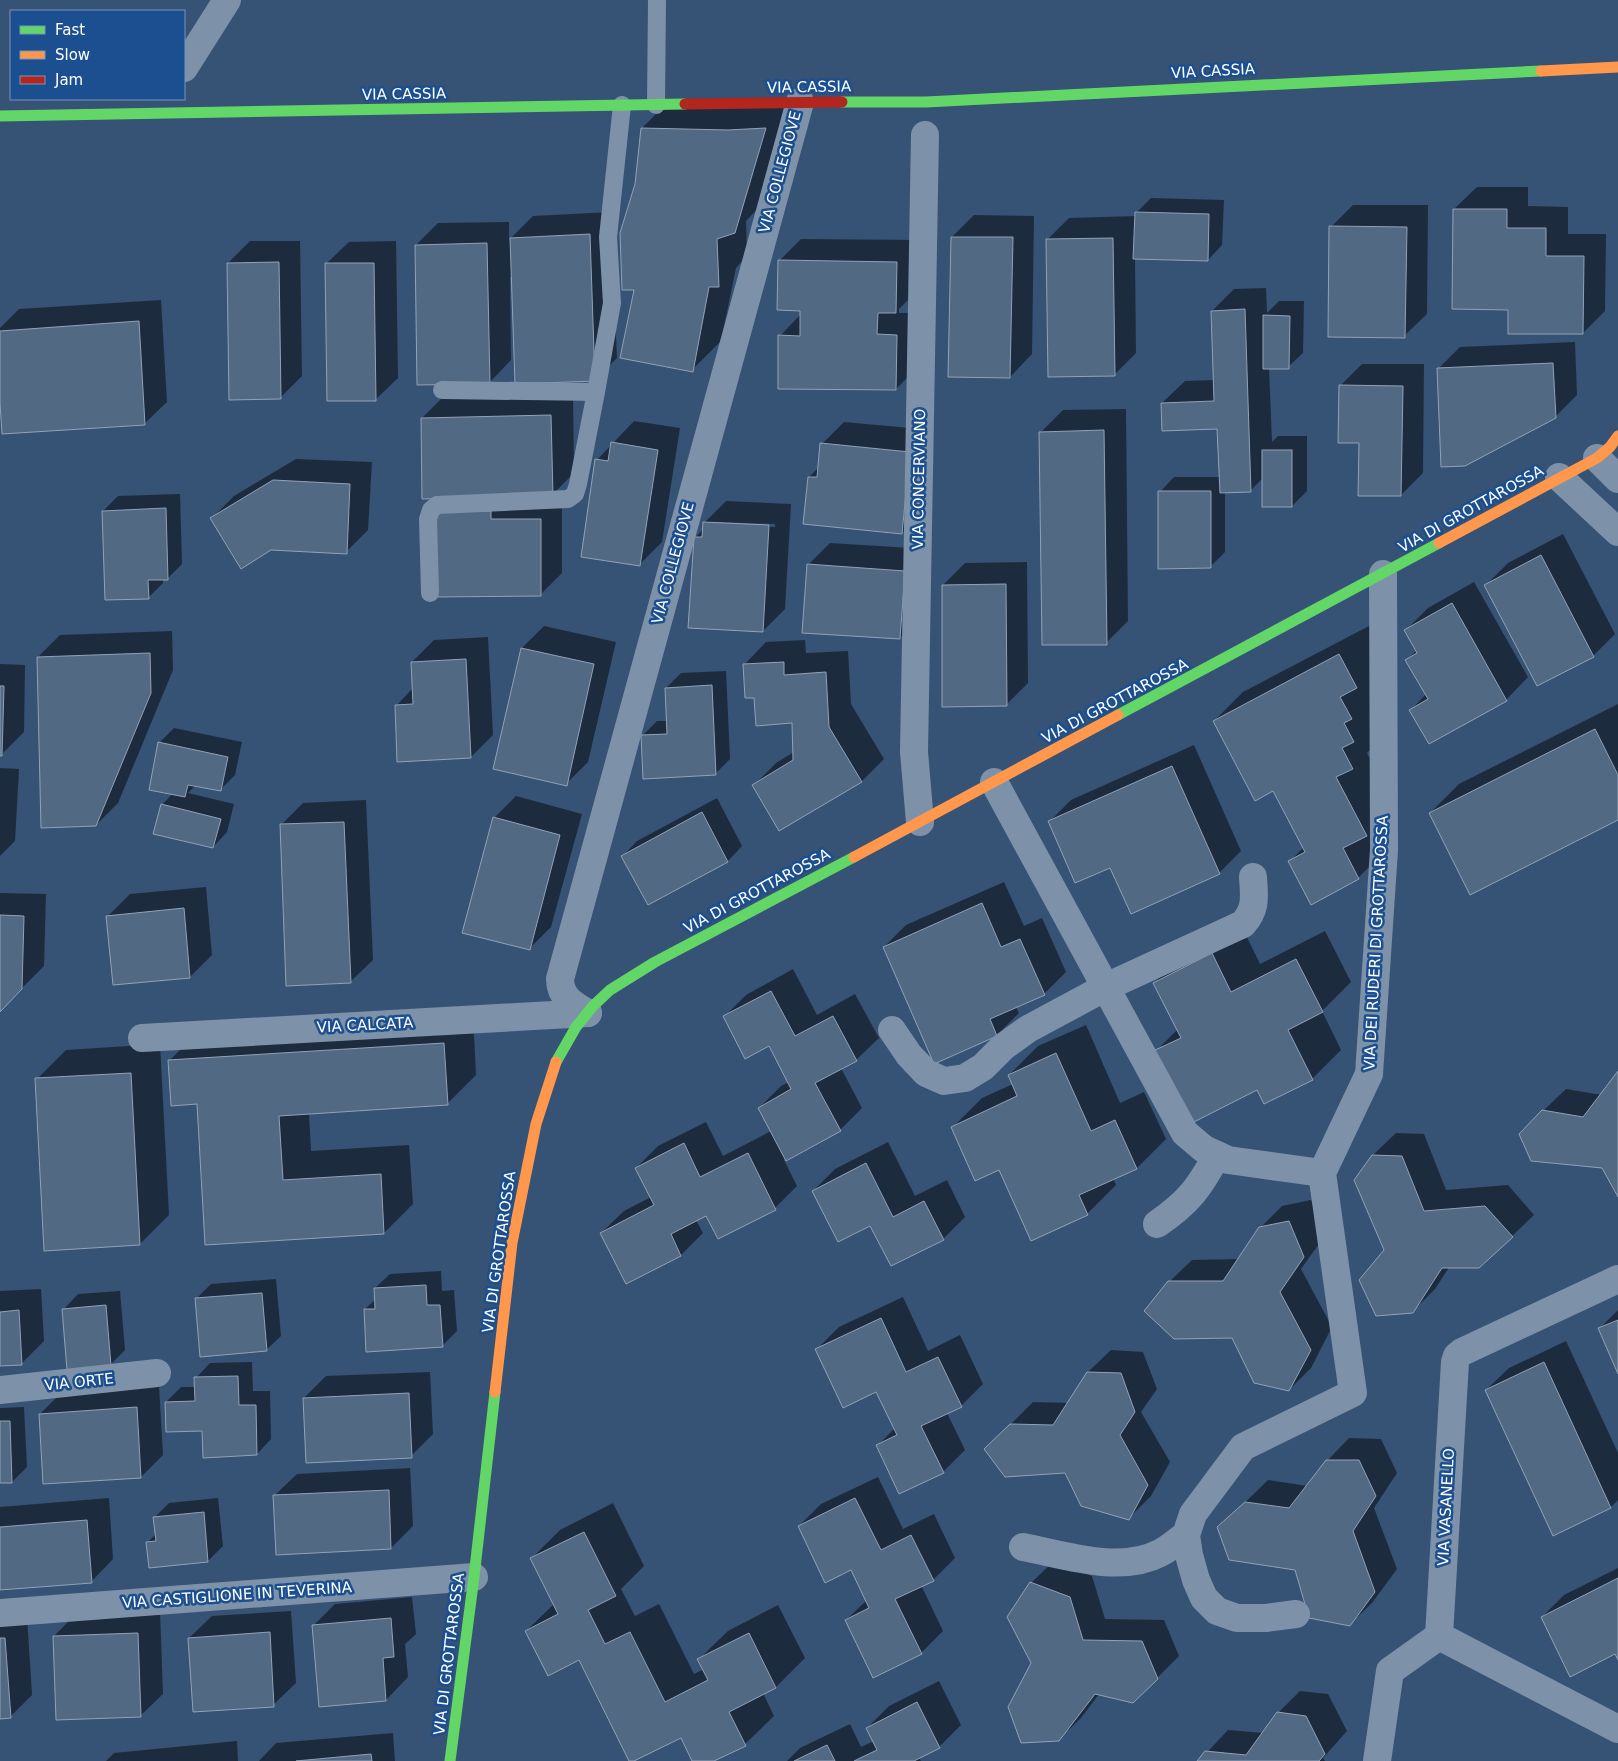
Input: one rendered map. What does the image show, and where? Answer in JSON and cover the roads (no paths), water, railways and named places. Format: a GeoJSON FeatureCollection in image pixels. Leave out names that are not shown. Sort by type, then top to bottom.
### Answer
{"type":"FeatureCollection","features":[{"type":"Feature","properties":{"kind":"street"},"geometry":{"type":"LineString","coordinates":[[185,66],[227,0]]}},
{"type":"Feature","properties":{"kind":"street","name":"VIA CASSIA"},"geometry":{"type":"LineString","coordinates":[[0,116],[160,106],[656,105],[926,102],[1618,67]]}},
{"type":"Feature","properties":{"kind":"street","name":"VIA COLLEGIOVE"},"geometry":{"type":"LineString","coordinates":[[588,1013],[569,1002],[561,990],[560,978],[800,102]]}},
{"type":"Feature","properties":{"kind":"street","name":"VIA CONCERVIANO"},"geometry":{"type":"LineString","coordinates":[[920,822],[914,752],[925,135]]}},
{"type":"Feature","properties":{"kind":"street","name":"VIA DI GROTTAROSSA"},"geometry":{"type":"LineString","coordinates":[[450,1761],[474,1577],[512,1243],[519,1202],[536,1124],[555,1065],[568,1041],[588,1013],[610,990],[654,962],[920,822],[1597,458],[1610,447],[1618,436]]}},
{"type":"Feature","properties":{"kind":"street"},"geometry":{"type":"LineString","coordinates":[[1597,458],[1618,479]]}},
{"type":"Feature","properties":{"kind":"street"},"geometry":{"type":"LineString","coordinates":[[1559,477],[1618,532]]}},
{"type":"Feature","properties":{"kind":"street","name":"VIA DEI RUDERI DI GROTTAROSSA"},"geometry":{"type":"LineString","coordinates":[[1322,1173],[1369,1074],[1384,850],[1383,574]]}},
{"type":"Feature","properties":{"kind":"street"},"geometry":{"type":"LineString","coordinates":[[994,782],[1185,1133],[1204,1148],[1228,1160],[1322,1173],[1353,1392],[1243,1447],[1189,1524],[1160,1553],[1134,1562],[1112,1564],[1023,1547]]}},
{"type":"Feature","properties":{"kind":"street"},"geometry":{"type":"LineString","coordinates":[[892,1030],[909,1055],[926,1073],[944,1081],[965,1078],[984,1067],[1003,1047],[1028,1029],[1106,987],[1243,924],[1250,916],[1255,903],[1252,877]]}},
{"type":"Feature","properties":{"kind":"street","name":"VIA CALCATA"},"geometry":{"type":"LineString","coordinates":[[142,1038],[588,1013]]}},
{"type":"Feature","properties":{"kind":"street"},"geometry":{"type":"LineString","coordinates":[[1157,1224],[1177,1211],[1189,1199],[1203,1181],[1217,1155]]}},
{"type":"Feature","properties":{"kind":"street","name":"VIA VASANELLO"},"geometry":{"type":"LineString","coordinates":[[1439,1636],[1455,1362],[1457,1356],[1618,1279]]}},
{"type":"Feature","properties":{"kind":"street","name":"VIA ORTE"},"geometry":{"type":"LineString","coordinates":[[0,1390],[157,1373]]}},
{"type":"Feature","properties":{"kind":"street"},"geometry":{"type":"LineString","coordinates":[[1189,1524],[1189,1555],[1196,1580],[1204,1598],[1217,1611],[1237,1618],[1266,1618],[1296,1614]]}},
{"type":"Feature","properties":{"kind":"street","name":"VIA CASTIGLIONE IN TEVERINA"},"geometry":{"type":"LineString","coordinates":[[0,1613],[474,1577]]}},
{"type":"Feature","properties":{"kind":"street"},"geometry":{"type":"LineString","coordinates":[[1377,1761],[1390,1671],[1439,1636],[1618,1729]]}},
{"type":"Feature","properties":{"kind":"lane"},"geometry":{"type":"LineString","coordinates":[[656,105],[657,0]]}},
{"type":"Feature","properties":{"kind":"lane"},"geometry":{"type":"LineString","coordinates":[[430,593],[428,519],[431,510],[437,505],[568,499],[575,494],[612,303],[608,237],[622,105]]}},
{"type":"Feature","properties":{"kind":"lane"},"geometry":{"type":"LineString","coordinates":[[442,390],[596,392]]}}]}
